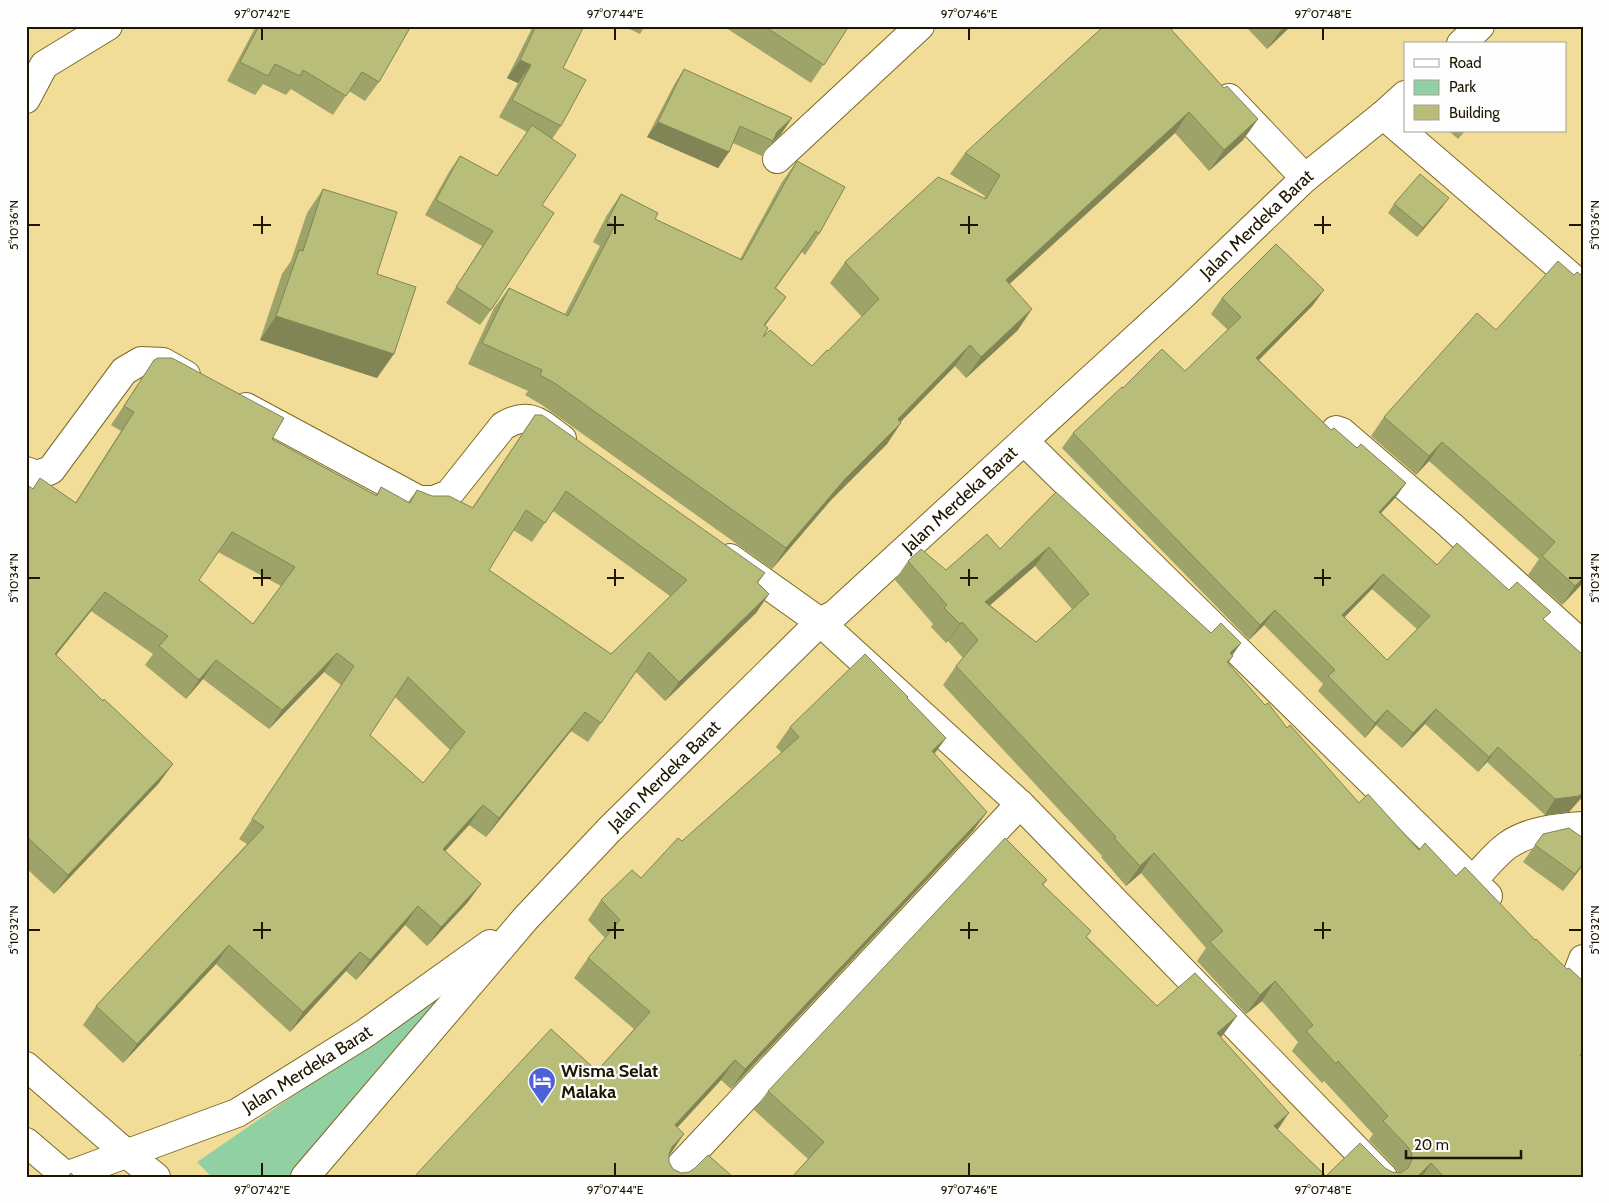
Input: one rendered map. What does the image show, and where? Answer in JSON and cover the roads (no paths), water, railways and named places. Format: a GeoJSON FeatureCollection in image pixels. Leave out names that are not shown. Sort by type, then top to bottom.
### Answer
{"type":"FeatureCollection","features":[{"type":"Feature","properties":{"kind":"main road"},"geometry":{"type":"LineString","coordinates":[[26,99],[44,65],[108,26]]}},
{"type":"Feature","properties":{"kind":"main road"},"geometry":{"type":"LineString","coordinates":[[777,159],[920,26]]}},
{"type":"Feature","properties":{"kind":"main road"},"geometry":{"type":"LineString","coordinates":[[1463,42],[1480,26]]}},
{"type":"Feature","properties":{"kind":"main road"},"geometry":{"type":"LineString","coordinates":[[1209,77],[1305,178]]}},
{"type":"Feature","properties":{"kind":"main road","name":"Jalan Merdeka Barat"},"geometry":{"type":"LineString","coordinates":[[304,1177],[526,918],[608,830],[820,622],[835,614],[1183,295],[1305,178],[1383,116],[1404,96]]}},
{"type":"Feature","properties":{"kind":"main road"},"geometry":{"type":"LineString","coordinates":[[1383,116],[1583,287]]}},
{"type":"Feature","properties":{"kind":"main road"},"geometry":{"type":"LineString","coordinates":[[26,471],[37,476],[51,470],[124,371],[141,360],[163,362],[420,500],[434,500],[449,494],[503,426],[515,419],[534,419],[582,453]]}},
{"type":"Feature","properties":{"kind":"main road"},"geometry":{"type":"LineString","coordinates":[[1336,430],[1342,432],[1436,512],[1583,645]]}},
{"type":"Feature","properties":{"kind":"main road"},"geometry":{"type":"LineString","coordinates":[[1024,440],[1504,912]]}},
{"type":"Feature","properties":{"kind":"main road"},"geometry":{"type":"LineString","coordinates":[[709,543],[820,622],[1020,804],[1383,1177]]}},
{"type":"Feature","properties":{"kind":"main road"},"geometry":{"type":"LineString","coordinates":[[670,1177],[1020,804]]}},
{"type":"Feature","properties":{"kind":"main road"},"geometry":{"type":"LineString","coordinates":[[1472,880],[1507,845],[1528,834],[1552,828],[1583,826]]}},
{"type":"Feature","properties":{"kind":"main road","name":"Jalan Merdeka Barat"},"geometry":{"type":"LineString","coordinates":[[65,1176],[237,1113],[364,1034],[526,918]]}},
{"type":"Feature","properties":{"kind":"main road"},"geometry":{"type":"LineString","coordinates":[[1554,958],[1581,973]]}},
{"type":"Feature","properties":{"kind":"main road"},"geometry":{"type":"LineString","coordinates":[[26,1066],[156,1177]]}},
{"type":"Feature","properties":{"kind":"main road"},"geometry":{"type":"LineString","coordinates":[[26,1142],[65,1176]]}},
{"type":"Feature","properties":{"kind":"place","name":"Wisma Selat Malaka"},"geometry":{"type":"Point","coordinates":[542,1105]}}]}
